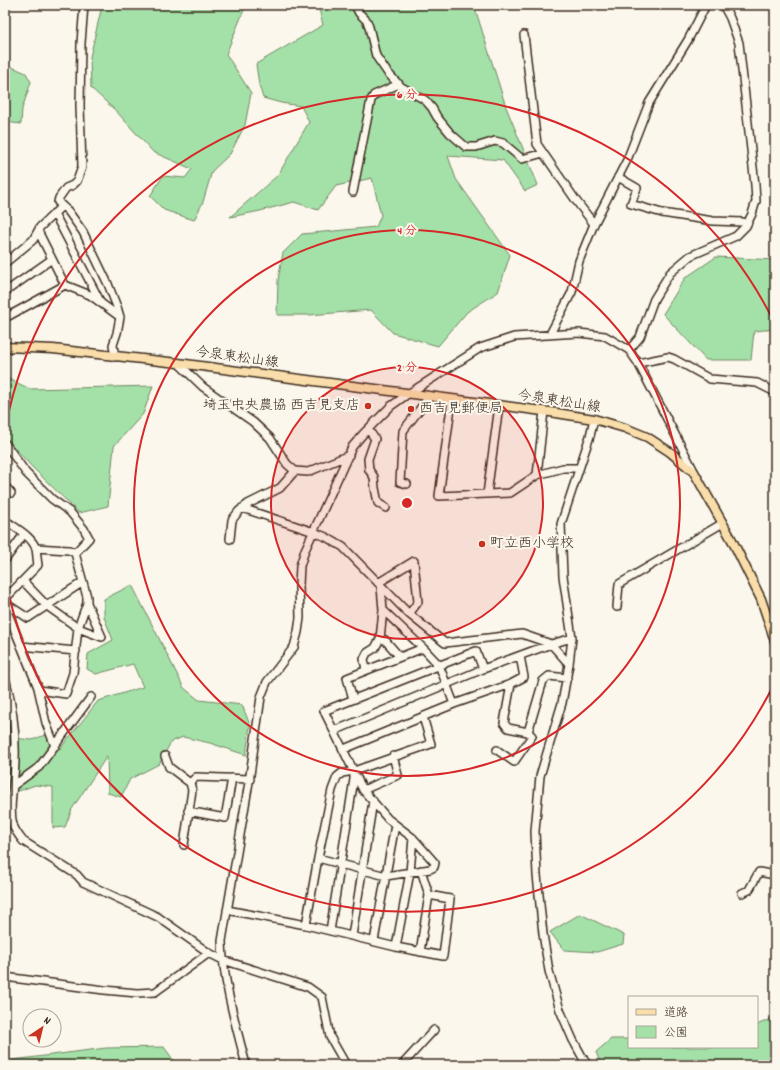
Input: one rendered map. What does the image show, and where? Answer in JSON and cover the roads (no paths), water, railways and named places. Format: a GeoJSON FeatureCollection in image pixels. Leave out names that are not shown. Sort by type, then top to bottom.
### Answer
{"type":"FeatureCollection","features":[{"type":"Feature","properties":{"kind":"main road","name":"今泉東松山線"},"geometry":{"type":"LineString","coordinates":[[5,347],[53,348],[116,357],[178,363],[544,411],[594,419],[625,428],[647,437],[670,452],[694,472],[723,523],[761,599],[775,641]]}},
{"type":"Feature","properties":{"kind":"street"},"geometry":{"type":"LineString","coordinates":[[84,5],[80,106],[82,167],[77,180],[73,185],[66,188],[58,202],[68,211],[83,232],[108,284],[120,317],[113,345],[116,357]]}},
{"type":"Feature","properties":{"kind":"street"},"geometry":{"type":"LineString","coordinates":[[356,5],[359,12],[367,21],[376,56],[399,84],[425,100],[450,133],[466,146],[476,148],[495,141],[504,143],[522,159],[543,153]]}},
{"type":"Feature","properties":{"kind":"street"},"geometry":{"type":"LineString","coordinates":[[550,334],[572,292],[579,261],[594,224],[627,160],[649,103],[688,40],[706,5]]}},
{"type":"Feature","properties":{"kind":"street"},"geometry":{"type":"LineString","coordinates":[[629,350],[640,337],[654,299],[670,273],[690,256],[712,248],[736,236],[746,226],[752,214],[756,200],[739,43],[730,18],[723,5]]}},
{"type":"Feature","properties":{"kind":"street"},"geometry":{"type":"LineString","coordinates":[[524,35],[537,144],[594,224]]}},
{"type":"Feature","properties":{"kind":"street"},"geometry":{"type":"LineString","coordinates":[[353,192],[371,100],[374,94],[399,84]]}},
{"type":"Feature","properties":{"kind":"street"},"geometry":{"type":"LineString","coordinates":[[618,177],[637,188],[631,204],[662,214],[713,221],[743,222],[746,226]]}},
{"type":"Feature","properties":{"kind":"street"},"geometry":{"type":"LineString","coordinates":[[5,263],[33,240],[40,227],[62,206]]}},
{"type":"Feature","properties":{"kind":"street"},"geometry":{"type":"LineString","coordinates":[[54,213],[102,304]]}},
{"type":"Feature","properties":{"kind":"street"},"geometry":{"type":"LineString","coordinates":[[38,231],[65,285],[90,295],[120,317]]}},
{"type":"Feature","properties":{"kind":"street"},"geometry":{"type":"LineString","coordinates":[[5,292],[52,259]]}},
{"type":"Feature","properties":{"kind":"street"},"geometry":{"type":"LineString","coordinates":[[5,318],[65,285]]}},
{"type":"Feature","properties":{"kind":"street"},"geometry":{"type":"LineString","coordinates":[[246,1065],[230,998],[223,960],[222,941],[250,779],[261,697],[267,682],[294,647],[300,618],[300,566],[305,550],[352,447],[391,406],[480,348],[514,337],[578,333],[605,336],[629,350],[638,363],[694,472]]}},
{"type":"Feature","properties":{"kind":"street"},"geometry":{"type":"LineString","coordinates":[[638,363],[668,357],[710,380],[757,383],[775,392]]}},
{"type":"Feature","properties":{"kind":"street"},"geometry":{"type":"LineString","coordinates":[[178,363],[203,387],[254,422],[270,438],[287,464],[295,471],[308,472],[349,455]]}},
{"type":"Feature","properties":{"kind":"street"},"geometry":{"type":"LineString","coordinates":[[407,484],[400,482],[403,431],[429,397]]}},
{"type":"Feature","properties":{"kind":"street"},"geometry":{"type":"LineString","coordinates":[[452,400],[439,496],[510,492],[537,475],[562,468],[579,468]]}},
{"type":"Feature","properties":{"kind":"street"},"geometry":{"type":"LineString","coordinates":[[487,494],[499,406]]}},
{"type":"Feature","properties":{"kind":"street"},"geometry":{"type":"LineString","coordinates":[[537,475],[544,411]]}},
{"type":"Feature","properties":{"kind":"street"},"geometry":{"type":"LineString","coordinates":[[588,1065],[573,1040],[560,1010],[549,971],[543,934],[535,831],[540,776],[562,703],[572,638],[563,576],[561,524],[594,419]]}},
{"type":"Feature","properties":{"kind":"street"},"geometry":{"type":"LineString","coordinates":[[368,429],[375,439],[368,459],[369,470],[374,477],[378,503],[386,508]]}},
{"type":"Feature","properties":{"kind":"street"},"geometry":{"type":"LineString","coordinates":[[5,443],[26,473],[52,499],[70,512],[84,529],[89,538],[75,553]]}},
{"type":"Feature","properties":{"kind":"street"},"geometry":{"type":"LineString","coordinates":[[230,539],[232,520],[242,508],[280,488],[295,471]]}},
{"type":"Feature","properties":{"kind":"street"},"geometry":{"type":"LineString","coordinates":[[5,486],[11,493]]}},
{"type":"Feature","properties":{"kind":"street"},"geometry":{"type":"LineString","coordinates":[[242,508],[314,532],[343,546],[408,614],[445,643],[522,634],[551,644],[569,664]]}},
{"type":"Feature","properties":{"kind":"street"},"geometry":{"type":"LineString","coordinates":[[5,520],[24,534],[36,548],[38,565],[5,601],[28,618],[83,582]]}},
{"type":"Feature","properties":{"kind":"street"},"geometry":{"type":"LineString","coordinates":[[617,607],[620,584],[723,523]]}},
{"type":"Feature","properties":{"kind":"street"},"geometry":{"type":"LineString","coordinates":[[5,560],[24,534]]}},
{"type":"Feature","properties":{"kind":"street"},"geometry":{"type":"LineString","coordinates":[[36,548],[70,550],[75,553],[88,597],[78,628],[73,673],[66,694],[39,690],[38,688]]}},
{"type":"Feature","properties":{"kind":"street"},"geometry":{"type":"LineString","coordinates":[[379,585],[414,561],[418,602],[408,614]]}},
{"type":"Feature","properties":{"kind":"street"},"geometry":{"type":"LineString","coordinates":[[23,581],[47,606],[78,628],[102,637],[87,603]]}},
{"type":"Feature","properties":{"kind":"street"},"geometry":{"type":"LineString","coordinates":[[366,670],[364,659],[367,653],[375,648],[380,639],[383,610],[379,585]]}},
{"type":"Feature","properties":{"kind":"street"},"geometry":{"type":"LineString","coordinates":[[5,606],[38,688],[46,723],[55,746]]}},
{"type":"Feature","properties":{"kind":"street"},"geometry":{"type":"LineString","coordinates":[[383,610],[439,665],[454,704]]}},
{"type":"Feature","properties":{"kind":"street"},"geometry":{"type":"LineString","coordinates":[[334,731],[483,669],[551,644],[572,638]]}},
{"type":"Feature","properties":{"kind":"street"},"geometry":{"type":"LineString","coordinates":[[380,639],[385,640],[399,656]]}},
{"type":"Feature","properties":{"kind":"street"},"geometry":{"type":"LineString","coordinates":[[21,646],[76,651]]}},
{"type":"Feature","properties":{"kind":"street"},"geometry":{"type":"LineString","coordinates":[[353,699],[347,678],[399,656],[423,648]]}},
{"type":"Feature","properties":{"kind":"street"},"geometry":{"type":"LineString","coordinates":[[318,858],[386,876],[430,869],[434,867],[435,863],[413,838],[388,819],[363,790],[324,711],[476,651],[483,669]]}},
{"type":"Feature","properties":{"kind":"street"},"geometry":{"type":"LineString","coordinates":[[344,749],[454,704],[511,684],[524,677],[520,656]]}},
{"type":"Feature","properties":{"kind":"street"},"geometry":{"type":"LineString","coordinates":[[528,732],[543,680],[549,676],[567,678]]}},
{"type":"Feature","properties":{"kind":"street"},"geometry":{"type":"LineString","coordinates":[[5,677],[8,686],[14,737],[15,759],[12,812],[17,834],[23,841],[77,875],[83,882],[158,917],[209,953],[223,960],[308,986],[322,997],[330,1037],[346,1065]]}},
{"type":"Feature","properties":{"kind":"street"},"geometry":{"type":"LineString","coordinates":[[497,750],[514,762],[532,736],[528,732],[508,728],[504,723],[511,684]]}},
{"type":"Feature","properties":{"kind":"street"},"geometry":{"type":"LineString","coordinates":[[13,786],[39,767],[91,697]]}},
{"type":"Feature","properties":{"kind":"street"},"geometry":{"type":"LineString","coordinates":[[306,925],[332,790],[337,777],[342,773],[354,771],[393,756],[431,744],[423,717]]}},
{"type":"Feature","properties":{"kind":"street"},"geometry":{"type":"LineString","coordinates":[[5,748],[14,750]]}},
{"type":"Feature","properties":{"kind":"street"},"geometry":{"type":"LineString","coordinates":[[165,756],[169,767],[190,783],[192,790],[184,845]]}},
{"type":"Feature","properties":{"kind":"street"},"geometry":{"type":"LineString","coordinates":[[363,790],[398,774],[393,756]]}},
{"type":"Feature","properties":{"kind":"street"},"geometry":{"type":"LineString","coordinates":[[330,931],[354,780],[354,771]]}},
{"type":"Feature","properties":{"kind":"street"},"geometry":{"type":"LineString","coordinates":[[190,783],[196,777],[250,779]]}},
{"type":"Feature","properties":{"kind":"street"},"geometry":{"type":"LineString","coordinates":[[188,811],[225,818],[232,778]]}},
{"type":"Feature","properties":{"kind":"street"},"geometry":{"type":"LineString","coordinates":[[352,936],[372,800]]}},
{"type":"Feature","properties":{"kind":"street"},"geometry":{"type":"LineString","coordinates":[[374,941],[395,825]]}},
{"type":"Feature","properties":{"kind":"street"},"geometry":{"type":"LineString","coordinates":[[396,947],[410,872],[413,838]]}},
{"type":"Feature","properties":{"kind":"street"},"geometry":{"type":"LineString","coordinates":[[420,952],[429,895],[421,870]]}},
{"type":"Feature","properties":{"kind":"street"},"geometry":{"type":"LineString","coordinates":[[742,893],[748,890],[759,872],[775,875]]}},
{"type":"Feature","properties":{"kind":"street"},"geometry":{"type":"LineString","coordinates":[[227,910],[306,925],[396,947],[442,956],[450,899],[429,895]]}},
{"type":"Feature","properties":{"kind":"street"},"geometry":{"type":"LineString","coordinates":[[5,977],[104,990],[148,993],[155,992],[209,953]]}},
{"type":"Feature","properties":{"kind":"street"},"geometry":{"type":"LineString","coordinates":[[402,1065],[434,1030]]}},
{"type":"Feature","properties":{"kind":"place","name":"埼玉中央農協 西吉見支店"},"geometry":{"type":"Point","coordinates":[368,406]}},
{"type":"Feature","properties":{"kind":"place","name":"西吉見郵便局"},"geometry":{"type":"Point","coordinates":[411,409]}},
{"type":"Feature","properties":{"kind":"place","name":"町立西小学校"},"geometry":{"type":"Point","coordinates":[482,544]}}]}
